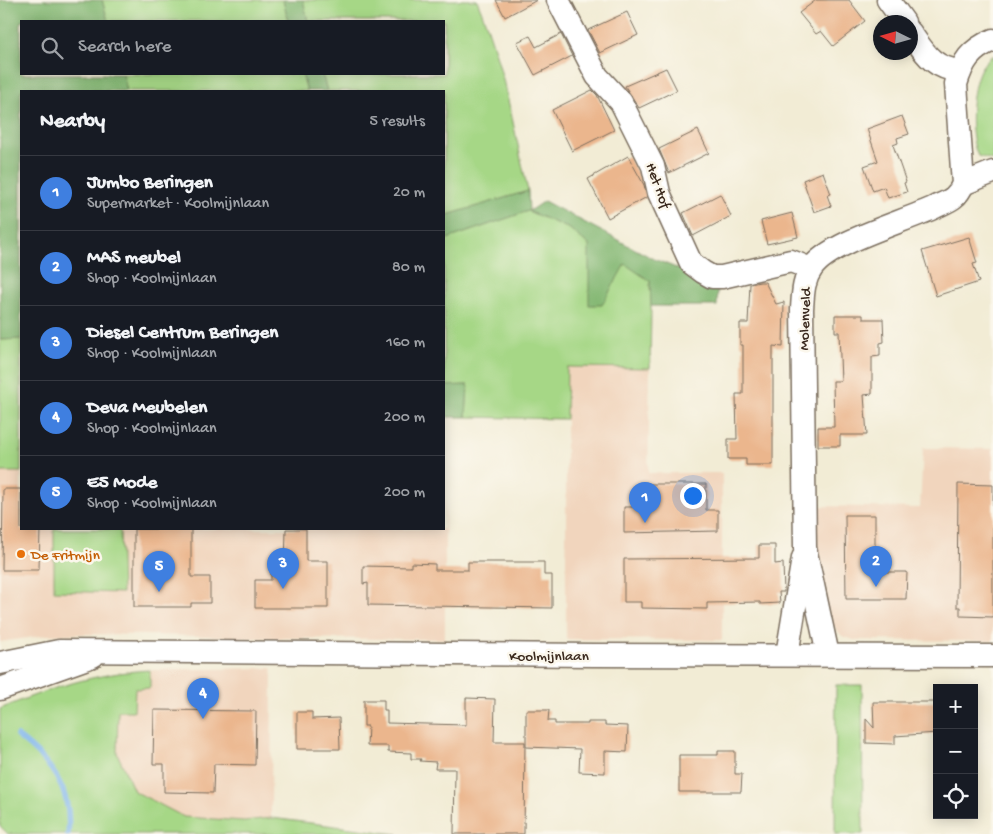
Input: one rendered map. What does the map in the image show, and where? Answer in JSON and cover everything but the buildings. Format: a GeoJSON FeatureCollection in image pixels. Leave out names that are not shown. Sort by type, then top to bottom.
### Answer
{"type":"FeatureCollection","features":[{"type":"Feature","properties":{"kind":"street","name":"Het Hof"},"geometry":{"type":"LineString","coordinates":[[558,0],[597,76],[621,102],[653,166],[659,193],[691,263],[712,277],[722,277],[792,261],[811,269]]}},
{"type":"Feature","properties":{"kind":"street"},"geometry":{"type":"LineString","coordinates":[[888,0],[899,15]]}},
{"type":"Feature","properties":{"kind":"street"},"geometry":{"type":"LineString","coordinates":[[963,184],[956,84],[960,71],[970,54],[993,40]]}},
{"type":"Feature","properties":{"kind":"street"},"geometry":{"type":"LineString","coordinates":[[918,43],[938,66],[960,71]]}},
{"type":"Feature","properties":{"kind":"street","name":"Molenveld"},"geometry":{"type":"LineString","coordinates":[[805,548],[802,309],[803,290],[811,269],[820,259],[834,249],[954,198],[959,193],[963,184],[993,172]]}},
{"type":"Feature","properties":{"kind":"street"},"geometry":{"type":"LineString","coordinates":[[787,655],[805,548]]}},
{"type":"Feature","properties":{"kind":"street"},"geometry":{"type":"LineString","coordinates":[[805,548],[828,655]]}},
{"type":"Feature","properties":{"kind":"street","name":"Koolmijnlaan"},"geometry":{"type":"LineString","coordinates":[[0,663],[59,651],[993,656]]}},
{"type":"Feature","properties":{"kind":"street","name":"Koolmijnlaan"},"geometry":{"type":"LineString","coordinates":[[0,689],[104,652]]}},
{"type":"Feature","properties":{"kind":"shaded area"},"geometry":{"type":"Polygon","coordinates":[[[566,367],[650,368],[648,473],[722,473],[722,640],[566,639],[566,367]]]}},
{"type":"Feature","properties":{"kind":"shaded area"},"geometry":{"type":"Polygon","coordinates":[[[923,448],[993,449],[993,641],[854,640],[842,636],[832,624],[822,593],[814,506],[920,508],[923,448]]]}},
{"type":"Feature","properties":{"kind":"shaded area"},"geometry":{"type":"Polygon","coordinates":[[[0,472],[20,472],[20,530],[54,530],[54,591],[122,592],[120,530],[445,530],[445,639],[239,638],[85,634],[48,635],[0,642],[0,472]]]}},
{"type":"Feature","properties":{"kind":"shaded area"},"geometry":{"type":"Polygon","coordinates":[[[272,668],[271,818],[244,821],[184,817],[134,791],[117,754],[118,710],[135,689],[150,688],[150,670],[272,668]]]}},
{"type":"Feature","properties":{"kind":"green space"},"geometry":{"type":"Polygon","coordinates":[[[0,0],[102,0],[108,20],[20,20],[20,75],[123,75],[127,90],[20,90],[20,339],[0,340],[0,0]]]}},
{"type":"Feature","properties":{"kind":"green space"},"geometry":{"type":"Polygon","coordinates":[[[102,0],[283,0],[288,20],[108,20],[102,0]]]}},
{"type":"Feature","properties":{"kind":"green space"},"geometry":{"type":"Polygon","coordinates":[[[283,0],[303,0],[308,20],[288,20],[283,0]]]}},
{"type":"Feature","properties":{"kind":"green space"},"geometry":{"type":"Polygon","coordinates":[[[303,0],[477,0],[501,71],[528,191],[445,216],[445,90],[327,90],[322,75],[445,75],[445,20],[308,20],[303,0]]]}},
{"type":"Feature","properties":{"kind":"green space"},"geometry":{"type":"Polygon","coordinates":[[[993,55],[993,160],[978,156],[973,137],[972,101],[980,70],[993,55]]]}},
{"type":"Feature","properties":{"kind":"green space"},"geometry":{"type":"Polygon","coordinates":[[[123,75],[302,75],[307,90],[127,90],[123,75]]]}},
{"type":"Feature","properties":{"kind":"green space"},"geometry":{"type":"Polygon","coordinates":[[[302,75],[322,75],[327,90],[307,90],[302,75]]]}},
{"type":"Feature","properties":{"kind":"green space"},"geometry":{"type":"Polygon","coordinates":[[[528,191],[529,211],[544,201],[654,259],[718,285],[717,306],[651,306],[650,281],[625,264],[602,305],[589,305],[589,245],[570,229],[528,211],[445,240],[445,216],[528,191]]]}},
{"type":"Feature","properties":{"kind":"green space"},"geometry":{"type":"Polygon","coordinates":[[[528,211],[570,229],[589,245],[602,304],[625,263],[650,281],[650,368],[567,367],[566,419],[466,417],[468,385],[445,386],[445,240],[528,211]]]}},
{"type":"Feature","properties":{"kind":"green space"},"geometry":{"type":"Polygon","coordinates":[[[20,339],[20,472],[0,472],[0,340],[20,339]]]}},
{"type":"Feature","properties":{"kind":"green space"},"geometry":{"type":"Polygon","coordinates":[[[468,385],[466,417],[445,417],[445,386],[468,385]]]}},
{"type":"Feature","properties":{"kind":"green space"},"geometry":{"type":"Polygon","coordinates":[[[54,530],[120,530],[122,593],[54,591],[54,530]]]}},
{"type":"Feature","properties":{"kind":"green space"},"geometry":{"type":"Polygon","coordinates":[[[150,670],[150,688],[135,689],[134,711],[118,711],[117,753],[134,791],[184,817],[244,821],[271,818],[398,834],[8,834],[0,826],[0,709],[37,694],[92,678],[110,674],[150,670]]]}},
{"type":"Feature","properties":{"kind":"green space"},"geometry":{"type":"Polygon","coordinates":[[[836,685],[862,685],[863,834],[835,834],[836,685]]]}},
{"type":"Feature","properties":{"kind":"waterway"},"geometry":{"type":"LineString","coordinates":[[17,736],[40,756],[57,778],[67,803],[69,818],[68,834]]}},
{"type":"Feature","properties":{"kind":"place","name":"Jumbo Beringen"},"geometry":{"type":"Point","coordinates":[645,523]}},
{"type":"Feature","properties":{"kind":"place","name":"De Fritmijn"},"geometry":{"type":"Point","coordinates":[21,554]}},
{"type":"Feature","properties":{"kind":"place","name":"MAS meubel"},"geometry":{"type":"Point","coordinates":[876,587]}},
{"type":"Feature","properties":{"kind":"place","name":"Diesel Centrum Beringen"},"geometry":{"type":"Point","coordinates":[283,589]}},
{"type":"Feature","properties":{"kind":"place","name":"E5 Mode"},"geometry":{"type":"Point","coordinates":[159,592]}},
{"type":"Feature","properties":{"kind":"place","name":"Deva Meubelen"},"geometry":{"type":"Point","coordinates":[203,719]}}]}
